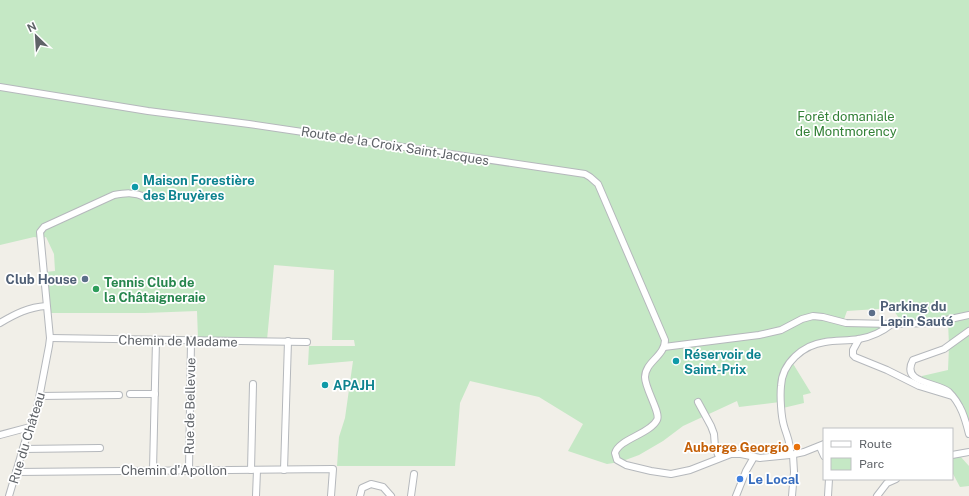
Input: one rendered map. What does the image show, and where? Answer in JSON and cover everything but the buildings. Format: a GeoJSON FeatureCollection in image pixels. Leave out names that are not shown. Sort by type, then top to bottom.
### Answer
{"type":"FeatureCollection","features":[{"type":"Feature","properties":{"kind":"street","name":"Route de la Croix Saint-Jacques"},"geometry":{"type":"LineString","coordinates":[[0,87],[166,114],[250,124],[585,174],[598,184],[664,336],[664,347]]}},
{"type":"Feature","properties":{"kind":"street","name":"Rue du Château"},"geometry":{"type":"LineString","coordinates":[[10,496],[23,449],[36,414],[50,338],[40,232],[42,229],[102,200],[114,196],[125,193],[138,194],[145,197]]}},
{"type":"Feature","properties":{"kind":"street"},"geometry":{"type":"LineString","coordinates":[[0,323],[23,310],[46,306]]}},
{"type":"Feature","properties":{"kind":"street"},"geometry":{"type":"LineString","coordinates":[[822,446],[792,455],[760,458],[735,453],[690,470],[671,474],[626,465],[617,460],[615,453],[618,447],[644,432],[657,421],[657,410],[645,382],[646,371],[664,347],[758,336],[781,330],[802,319],[813,316],[846,323],[892,324],[932,323],[969,315]]}},
{"type":"Feature","properties":{"kind":"street"},"geometry":{"type":"LineString","coordinates":[[792,496],[794,472],[792,455],[790,442],[783,424],[781,386],[785,369],[796,356],[809,346],[824,342],[859,339],[875,334],[892,324]]}},
{"type":"Feature","properties":{"kind":"street"},"geometry":{"type":"LineString","coordinates":[[969,331],[944,349],[913,360],[911,364],[911,372],[916,379],[948,391],[963,411],[969,434]]}},
{"type":"Feature","properties":{"kind":"street","name":"Chemin de Madame"},"geometry":{"type":"LineString","coordinates":[[50,338],[307,342]]}},
{"type":"Feature","properties":{"kind":"street"},"geometry":{"type":"LineString","coordinates":[[859,339],[853,350],[853,355],[855,357],[887,370],[919,386],[944,395],[952,396]]}},
{"type":"Feature","properties":{"kind":"street"},"geometry":{"type":"LineString","coordinates":[[153,470],[156,340]]}},
{"type":"Feature","properties":{"kind":"street","name":"Rue de Bellevue"},"geometry":{"type":"LineString","coordinates":[[189,470],[191,341]]}},
{"type":"Feature","properties":{"kind":"street"},"geometry":{"type":"LineString","coordinates":[[284,470],[288,341]]}},
{"type":"Feature","properties":{"kind":"street"},"geometry":{"type":"LineString","coordinates":[[253,384],[254,470],[256,496]]}},
{"type":"Feature","properties":{"kind":"street"},"geometry":{"type":"LineString","coordinates":[[130,394],[155,394]]}},
{"type":"Feature","properties":{"kind":"street"},"geometry":{"type":"LineString","coordinates":[[40,396],[119,395]]}},
{"type":"Feature","properties":{"kind":"street"},"geometry":{"type":"LineString","coordinates":[[698,402],[714,434],[714,447],[719,458]]}},
{"type":"Feature","properties":{"kind":"street"},"geometry":{"type":"LineString","coordinates":[[0,435],[30,427]]}},
{"type":"Feature","properties":{"kind":"street"},"geometry":{"type":"LineString","coordinates":[[23,449],[100,448]]}},
{"type":"Feature","properties":{"kind":"street"},"geometry":{"type":"LineString","coordinates":[[953,455],[969,452]]}},
{"type":"Feature","properties":{"kind":"street"},"geometry":{"type":"LineString","coordinates":[[736,496],[746,471],[754,457]]}},
{"type":"Feature","properties":{"kind":"street","name":"Chemin d'Apollon"},"geometry":{"type":"LineString","coordinates":[[16,472],[333,469],[331,496]]}},
{"type":"Feature","properties":{"kind":"street"},"geometry":{"type":"LineString","coordinates":[[411,496],[414,474]]}},
{"type":"Feature","properties":{"kind":"street"},"geometry":{"type":"LineString","coordinates":[[828,496],[829,480]]}},
{"type":"Feature","properties":{"kind":"street"},"geometry":{"type":"LineString","coordinates":[[877,496],[885,481]]}},
{"type":"Feature","properties":{"kind":"street"},"geometry":{"type":"LineString","coordinates":[[360,496],[362,488],[371,484],[383,487],[391,496]]}},
{"type":"Feature","properties":{"kind":"green space","name":"Forêt domaniale de Montmorency"},"geometry":{"type":"Polygon","coordinates":[[[0,0],[969,0],[969,421],[963,405],[953,394],[921,385],[922,376],[948,370],[948,321],[901,321],[892,308],[847,311],[843,322],[892,324],[875,334],[809,346],[787,365],[780,402],[739,407],[737,401],[683,426],[663,441],[639,455],[620,462],[607,464],[568,451],[583,424],[539,397],[470,381],[460,403],[455,466],[337,466],[339,437],[345,418],[353,361],[308,365],[309,346],[355,346],[354,340],[332,340],[334,270],[274,265],[267,340],[198,339],[197,311],[145,313],[50,313],[45,272],[55,271],[54,254],[46,237],[34,237],[0,245],[0,0]]]}},
{"type":"Feature","properties":{"kind":"green space"},"geometry":{"type":"Polygon","coordinates":[[[792,362],[811,393],[803,395],[804,403],[783,408],[783,377],[792,362]]]}},
{"type":"Feature","properties":{"kind":"green space"},"geometry":{"type":"Polygon","coordinates":[[[960,456],[969,466],[969,486],[960,487],[953,474],[953,458],[960,456]]]}},
{"type":"Feature","properties":{"kind":"place","name":"Maison Forestière des Bruyères"},"geometry":{"type":"Point","coordinates":[135,187]}},
{"type":"Feature","properties":{"kind":"place","name":"Club House"},"geometry":{"type":"Point","coordinates":[85,279]}},
{"type":"Feature","properties":{"kind":"place","name":"Tennis Club de la Châtaigneraie"},"geometry":{"type":"Point","coordinates":[96,289]}},
{"type":"Feature","properties":{"kind":"place","name":"Parking du Lapin Sauté"},"geometry":{"type":"Point","coordinates":[872,313]}},
{"type":"Feature","properties":{"kind":"place","name":"Réservoir de Saint-Prix"},"geometry":{"type":"Point","coordinates":[676,361]}},
{"type":"Feature","properties":{"kind":"place","name":"APAJH"},"geometry":{"type":"Point","coordinates":[325,385]}},
{"type":"Feature","properties":{"kind":"place","name":"Auberge Georgio"},"geometry":{"type":"Point","coordinates":[797,447]}},
{"type":"Feature","properties":{"kind":"place","name":"Le Local"},"geometry":{"type":"Point","coordinates":[740,479]}}]}
